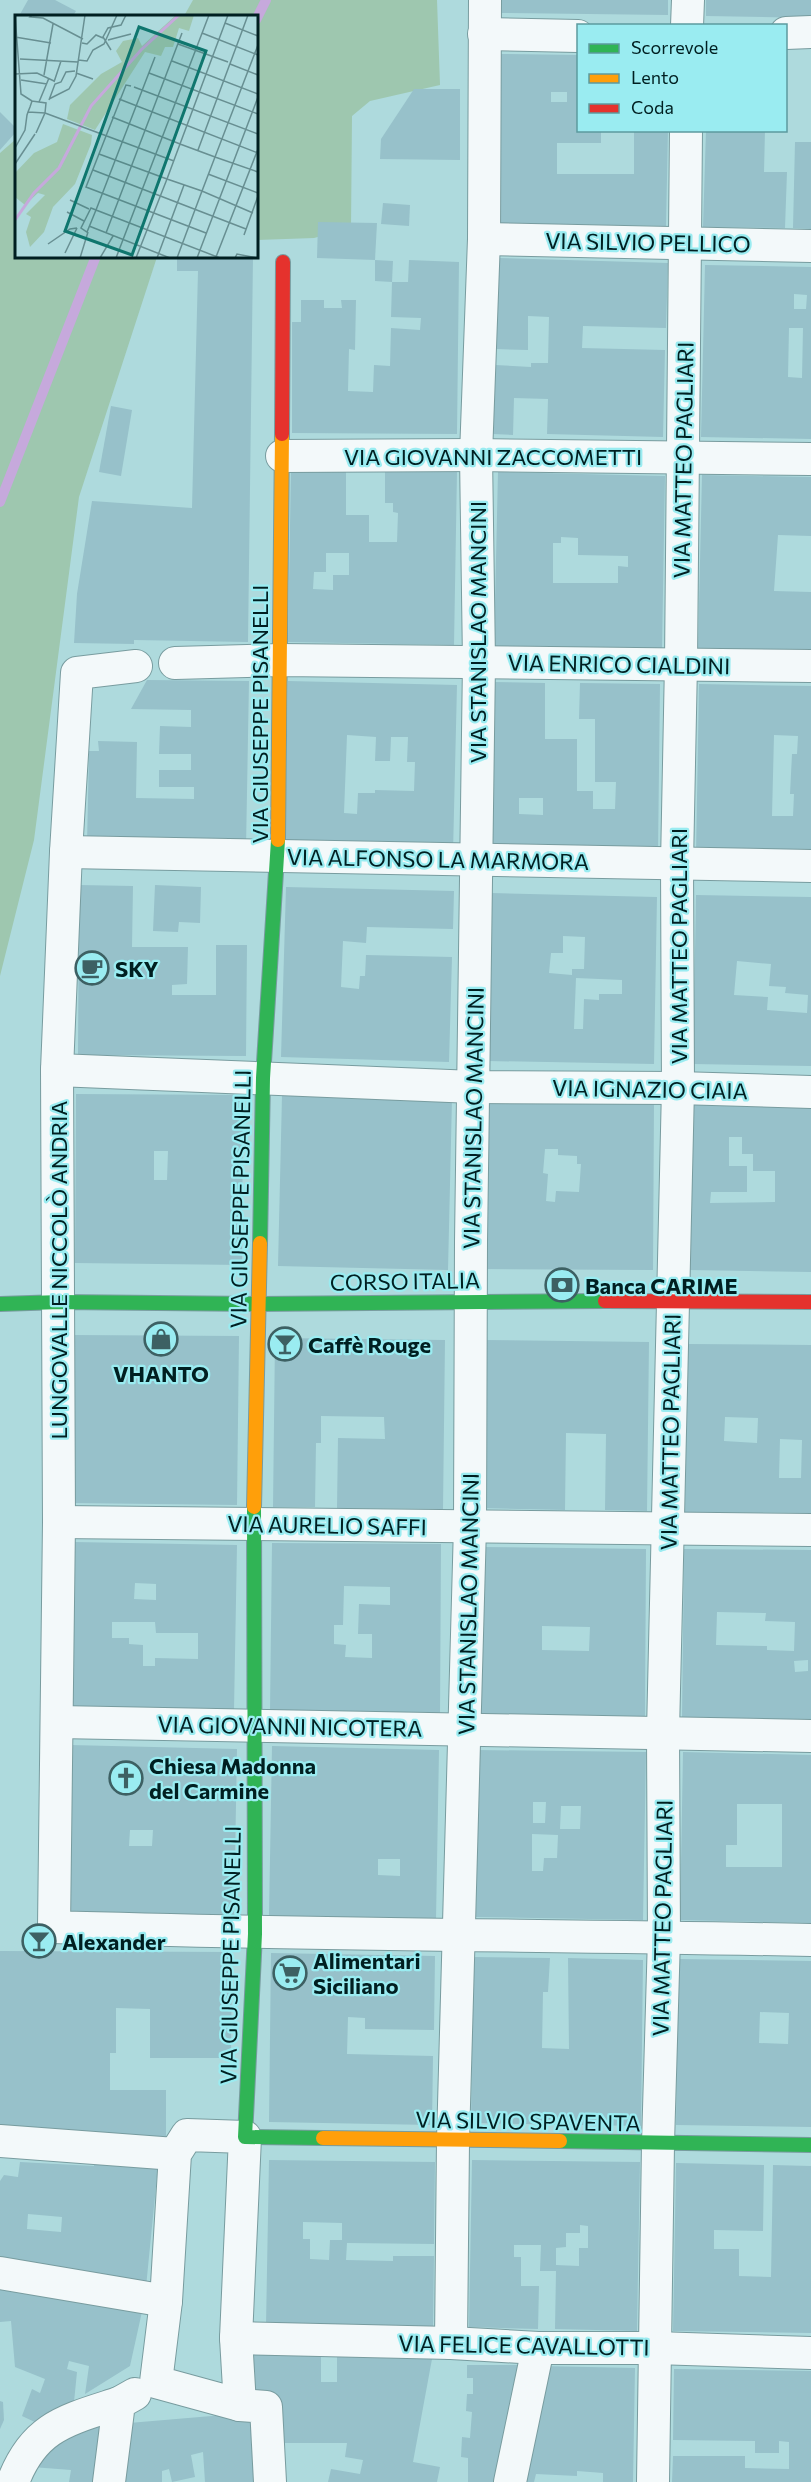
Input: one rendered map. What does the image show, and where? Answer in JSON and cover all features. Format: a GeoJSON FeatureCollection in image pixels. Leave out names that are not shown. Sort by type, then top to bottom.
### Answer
{"type":"FeatureCollection","features":[{"type":"Feature","properties":{"kind":"street","name":"VIA STANISLAO MANCINI"},"geometry":{"type":"LineString","coordinates":[[451,2343],[453,2141],[470,1526],[479,662],[476,455],[484,239],[485,0]]}},
{"type":"Feature","properties":{"kind":"street"},"geometry":{"type":"LineString","coordinates":[[687,24],[688,0]]}},
{"type":"Feature","properties":{"kind":"street"},"geometry":{"type":"LineString","coordinates":[[787,33],[811,32]]}},
{"type":"Feature","properties":{"kind":"street"},"geometry":{"type":"LineString","coordinates":[[484,34],[577,36]]}},
{"type":"Feature","properties":{"kind":"street","name":"VIA MATTEO PAGLIARI"},"geometry":{"type":"LineString","coordinates":[[653,2482],[658,2144],[664,1937],[663,1732],[678,1088],[677,864],[686,132]]}},
{"type":"Feature","properties":{"kind":"street","name":"VIA SILVIO PELLICO"},"geometry":{"type":"LineString","coordinates":[[484,239],[811,246]]}},
{"type":"Feature","properties":{"kind":"street","name":"VIA GIUSEPPE PISANELLI"},"geometry":{"type":"LineString","coordinates":[[245,2137],[255,1934],[254,1524],[263,1078],[278,856],[282,262]]}},
{"type":"Feature","properties":{"kind":"street","name":"VIA GIOVANNI ZACCOMETTI"},"geometry":{"type":"LineString","coordinates":[[282,456],[476,455],[811,459]]}},
{"type":"Feature","properties":{"kind":"street","name":"VIA ENRICO CIALDINI"},"geometry":{"type":"LineString","coordinates":[[175,663],[280,660],[811,666]]}},
{"type":"Feature","properties":{"kind":"street","name":"LUNGOVALLE NICCOLÒ ANDRIA"},"geometry":{"type":"LineString","coordinates":[[136,666],[77,673],[66,852],[57,1070],[60,1302],[58,1722],[54,1927],[255,1934]]}},
{"type":"Feature","properties":{"kind":"street","name":"VIA ALFONSO LA MARMORA"},"geometry":{"type":"LineString","coordinates":[[66,852],[811,866]]}},
{"type":"Feature","properties":{"kind":"street","name":"VIA IGNAZIO CIAIA"},"geometry":{"type":"LineString","coordinates":[[57,1070],[474,1087],[678,1088],[811,1092]]}},
{"type":"Feature","properties":{"kind":"street","name":"CORSO ITALIA"},"geometry":{"type":"LineString","coordinates":[[0,1304],[60,1302],[258,1304],[471,1301],[811,1302]]}},
{"type":"Feature","properties":{"kind":"street","name":"VIA AURELIO SAFFI"},"geometry":{"type":"LineString","coordinates":[[59,1522],[811,1530]]}},
{"type":"Feature","properties":{"kind":"street","name":"VIA GIOVANNI NICOTERA"},"geometry":{"type":"LineString","coordinates":[[58,1722],[811,1736]]}},
{"type":"Feature","properties":{"kind":"street"},"geometry":{"type":"LineString","coordinates":[[255,1934],[460,1934],[811,1941]]}},
{"type":"Feature","properties":{"kind":"street"},"geometry":{"type":"LineString","coordinates":[[156,2382],[166,2301],[175,2154],[188,2135],[245,2137],[236,2338],[240,2405]]}},
{"type":"Feature","properties":{"kind":"street","name":"VIA SILVIO SPAVENTA"},"geometry":{"type":"LineString","coordinates":[[245,2137],[811,2145]]}},
{"type":"Feature","properties":{"kind":"street"},"geometry":{"type":"LineString","coordinates":[[0,2141],[175,2154]]}},
{"type":"Feature","properties":{"kind":"street"},"geometry":{"type":"LineString","coordinates":[[0,2273],[166,2301]]}},
{"type":"Feature","properties":{"kind":"street","name":"VIA FELICE CAVALLOTTI"},"geometry":{"type":"LineString","coordinates":[[236,2338],[451,2343],[538,2348],[655,2348],[811,2353]]}},
{"type":"Feature","properties":{"kind":"street"},"geometry":{"type":"LineString","coordinates":[[510,2482],[538,2348]]}},
{"type":"Feature","properties":{"kind":"street"},"geometry":{"type":"LineString","coordinates":[[12,2462],[41,2436],[75,2418],[120,2403],[156,2382],[240,2405],[266,2407],[270,2482]]}},
{"type":"Feature","properties":{"kind":"street"},"geometry":{"type":"LineString","coordinates":[[109,2482],[120,2403]]}},
{"type":"Feature","properties":{"kind":"green space"},"geometry":{"type":"Polygon","coordinates":[[[193,0],[437,0],[440,85],[370,101],[352,116],[351,228],[314,238],[258,240],[258,15],[185,15],[193,0]]]}},
{"type":"Feature","properties":{"kind":"green space"},"geometry":{"type":"Polygon","coordinates":[[[15,140],[15,258],[157,258],[79,497],[34,840],[0,976],[0,153],[15,140]]]}},
{"type":"Feature","properties":{"kind":"building"},"geometry":{"type":"Polygon","coordinates":[[[28,0],[55,0],[76,11],[74,15],[20,15],[28,0]]]}},
{"type":"Feature","properties":{"kind":"building"},"geometry":{"type":"Polygon","coordinates":[[[500,0],[668,0],[668,15],[500,13],[500,0]]]}},
{"type":"Feature","properties":{"kind":"building"},"geometry":{"type":"Polygon","coordinates":[[[706,0],[811,0],[811,18],[706,16],[706,0]]]}},
{"type":"Feature","properties":{"kind":"building"},"geometry":{"type":"Polygon","coordinates":[[[501,54],[577,55],[577,132],[601,132],[601,143],[557,143],[557,174],[634,174],[634,132],[668,132],[666,226],[498,223],[501,54]],[[551,92],[551,102],[567,102],[567,92],[551,92]]]}},
{"type":"Feature","properties":{"kind":"building"},"geometry":{"type":"Polygon","coordinates":[[[414,89],[460,89],[460,160],[380,159],[381,139],[414,89]]]}},
{"type":"Feature","properties":{"kind":"building"},"geometry":{"type":"Polygon","coordinates":[[[0,112],[15,127],[15,133],[0,150],[0,112]]]}},
{"type":"Feature","properties":{"kind":"building"},"geometry":{"type":"Polygon","coordinates":[[[706,132],[765,132],[764,172],[787,172],[785,228],[703,227],[706,132]]]}},
{"type":"Feature","properties":{"kind":"building"},"geometry":{"type":"Polygon","coordinates":[[[795,142],[811,142],[811,229],[793,228],[795,142]]]}},
{"type":"Feature","properties":{"kind":"building"},"geometry":{"type":"Polygon","coordinates":[[[383,203],[410,205],[409,226],[381,224],[383,203]]]}},
{"type":"Feature","properties":{"kind":"building"},"geometry":{"type":"Polygon","coordinates":[[[318,222],[377,223],[375,260],[317,258],[318,222]]]}},
{"type":"Feature","properties":{"kind":"building"},"geometry":{"type":"Polygon","coordinates":[[[177,258],[253,258],[248,642],[134,640],[134,644],[74,643],[77,594],[92,501],[192,508],[198,271],[177,271],[177,258]]]}},
{"type":"Feature","properties":{"kind":"building"},"geometry":{"type":"Polygon","coordinates":[[[498,258],[668,263],[666,328],[583,326],[582,348],[665,350],[663,437],[547,434],[548,399],[514,398],[513,435],[493,434],[495,365],[531,367],[531,363],[548,363],[549,317],[528,316],[528,350],[496,349],[498,258]]]}},
{"type":"Feature","properties":{"kind":"building"},"geometry":{"type":"Polygon","coordinates":[[[375,260],[393,261],[392,282],[375,281],[375,260]]]}},
{"type":"Feature","properties":{"kind":"building"},"geometry":{"type":"Polygon","coordinates":[[[409,260],[459,262],[457,434],[292,433],[292,322],[301,322],[301,300],[324,300],[324,308],[342,308],[341,300],[356,300],[355,350],[349,349],[348,391],[373,392],[374,365],[390,366],[391,328],[420,330],[421,318],[391,317],[392,282],[408,282],[409,260]]]}},
{"type":"Feature","properties":{"kind":"building"},"geometry":{"type":"Polygon","coordinates":[[[705,265],[811,267],[811,439],[701,437],[705,265]],[[794,294],[794,309],[806,309],[807,295],[794,294]],[[789,328],[788,377],[802,378],[803,328],[789,328]]]}},
{"type":"Feature","properties":{"kind":"building"},"geometry":{"type":"Polygon","coordinates":[[[111,406],[132,410],[121,476],[99,472],[111,406]]]}},
{"type":"Feature","properties":{"kind":"building"},"geometry":{"type":"Polygon","coordinates":[[[291,468],[346,469],[346,515],[369,515],[369,542],[397,542],[398,513],[393,512],[393,503],[385,503],[385,470],[457,471],[454,645],[288,642],[291,468]],[[326,553],[326,572],[314,572],[313,589],[333,590],[333,575],[349,575],[349,553],[326,553]]]}},
{"type":"Feature","properties":{"kind":"building"},"geometry":{"type":"Polygon","coordinates":[[[498,472],[665,476],[662,650],[494,646],[498,472]],[[561,537],[561,543],[553,543],[553,583],[618,583],[618,566],[628,567],[628,556],[578,555],[578,538],[561,537]]]}},
{"type":"Feature","properties":{"kind":"building"},"geometry":{"type":"Polygon","coordinates":[[[702,475],[811,477],[811,536],[778,535],[774,591],[811,592],[811,651],[698,649],[702,475]]]}},
{"type":"Feature","properties":{"kind":"building"},"geometry":{"type":"Polygon","coordinates":[[[147,680],[249,681],[246,848],[87,844],[89,751],[99,751],[98,741],[137,742],[136,798],[194,799],[194,787],[159,787],[159,770],[191,770],[191,754],[159,754],[160,726],[191,727],[191,710],[131,709],[147,680]]]}},
{"type":"Feature","properties":{"kind":"building"},"geometry":{"type":"Polygon","coordinates":[[[288,681],[457,685],[453,853],[285,849],[288,681]],[[347,735],[344,813],[357,814],[358,793],[375,793],[375,790],[414,791],[415,762],[407,762],[408,737],[391,737],[390,761],[375,761],[376,737],[347,735]]]}},
{"type":"Feature","properties":{"kind":"building"},"geometry":{"type":"Polygon","coordinates":[[[494,682],[545,683],[545,739],[577,739],[577,791],[593,791],[593,809],[615,809],[616,782],[595,782],[595,719],[579,719],[580,683],[660,684],[658,853],[491,851],[494,682]],[[519,798],[519,814],[543,815],[543,798],[519,798]]]}},
{"type":"Feature","properties":{"kind":"building"},"geometry":{"type":"Polygon","coordinates":[[[699,684],[811,686],[811,856],[696,854],[699,684]],[[774,735],[772,816],[793,816],[794,794],[790,794],[792,754],[797,754],[798,736],[774,735]]]}},
{"type":"Feature","properties":{"kind":"building"},"geometry":{"type":"Polygon","coordinates":[[[79,885],[133,886],[132,947],[188,947],[187,984],[172,985],[172,995],[216,995],[216,945],[247,945],[246,1056],[78,1055],[79,885]]]}},
{"type":"Feature","properties":{"kind":"building"},"geometry":{"type":"Polygon","coordinates":[[[155,885],[201,887],[200,923],[179,922],[178,932],[153,931],[155,885]]]}},
{"type":"Feature","properties":{"kind":"building"},"geometry":{"type":"Polygon","coordinates":[[[286,887],[454,891],[453,929],[367,927],[366,943],[343,941],[341,987],[359,989],[360,976],[365,976],[366,955],[452,957],[449,1062],[281,1057],[286,887]]]}},
{"type":"Feature","properties":{"kind":"building"},"geometry":{"type":"Polygon","coordinates":[[[491,893],[657,897],[654,1064],[488,1061],[491,893]],[[563,936],[563,953],[551,953],[549,973],[572,975],[572,969],[584,969],[585,937],[563,936]],[[576,978],[574,1029],[583,1029],[584,999],[599,1000],[599,994],[622,994],[622,980],[576,978]]]}},
{"type":"Feature","properties":{"kind":"building"},"geometry":{"type":"Polygon","coordinates":[[[696,895],[811,897],[811,1066],[693,1064],[696,895]],[[737,961],[734,995],[768,997],[767,1010],[807,1013],[808,995],[785,993],[786,987],[769,986],[771,964],[737,961]]]}},
{"type":"Feature","properties":{"kind":"building"},"geometry":{"type":"Polygon","coordinates":[[[76,1094],[243,1095],[242,1265],[75,1263],[76,1094]],[[154,1151],[154,1180],[167,1180],[168,1151],[154,1151]]]}},
{"type":"Feature","properties":{"kind":"building"},"geometry":{"type":"Polygon","coordinates":[[[282,1095],[452,1098],[448,1270],[278,1266],[282,1095]]]}},
{"type":"Feature","properties":{"kind":"building"},"geometry":{"type":"Polygon","coordinates":[[[483,1100],[654,1102],[653,1270],[482,1269],[483,1100]],[[545,1149],[543,1173],[548,1174],[546,1201],[555,1202],[556,1191],[579,1192],[581,1164],[577,1164],[577,1156],[558,1155],[558,1149],[545,1149]]]}},
{"type":"Feature","properties":{"kind":"building"},"geometry":{"type":"Polygon","coordinates":[[[692,1103],[811,1105],[811,1272],[689,1270],[692,1103]],[[729,1137],[729,1166],[747,1166],[747,1192],[711,1192],[710,1203],[775,1202],[775,1171],[753,1171],[753,1154],[742,1154],[742,1137],[729,1137]]]}},
{"type":"Feature","properties":{"kind":"building"},"geometry":{"type":"Polygon","coordinates":[[[73,1335],[239,1336],[237,1505],[71,1503],[73,1335]]]}},
{"type":"Feature","properties":{"kind":"building"},"geometry":{"type":"Polygon","coordinates":[[[275,1338],[445,1340],[443,1509],[337,1508],[338,1438],[385,1439],[384,1417],[321,1416],[321,1443],[316,1443],[315,1507],[273,1507],[275,1338]]]}},
{"type":"Feature","properties":{"kind":"building"},"geometry":{"type":"Polygon","coordinates":[[[483,1340],[649,1342],[647,1511],[605,1510],[606,1434],[566,1433],[565,1510],[481,1508],[483,1340]]]}},
{"type":"Feature","properties":{"kind":"building"},"geometry":{"type":"Polygon","coordinates":[[[687,1344],[811,1345],[811,1513],[685,1512],[687,1344]],[[725,1417],[724,1441],[757,1443],[758,1418],[725,1417]],[[780,1439],[779,1478],[801,1478],[802,1440],[780,1439]]]}},
{"type":"Feature","properties":{"kind":"building"},"geometry":{"type":"Polygon","coordinates":[[[74,1542],[237,1545],[234,1710],[71,1707],[74,1542]],[[135,1583],[134,1599],[156,1600],[156,1584],[135,1583]],[[112,1622],[112,1638],[129,1638],[129,1644],[143,1645],[143,1666],[155,1666],[155,1658],[198,1659],[198,1633],[156,1633],[155,1622],[112,1622]]]}},
{"type":"Feature","properties":{"kind":"building"},"geometry":{"type":"Polygon","coordinates":[[[272,1543],[441,1544],[440,1714],[270,1712],[272,1543]],[[344,1586],[343,1625],[334,1625],[334,1644],[346,1645],[345,1657],[372,1658],[372,1634],[358,1634],[359,1604],[390,1605],[390,1587],[344,1586]]]}},
{"type":"Feature","properties":{"kind":"building"},"geometry":{"type":"Polygon","coordinates":[[[480,1547],[646,1549],[645,1716],[479,1715],[480,1547]],[[542,1626],[542,1650],[589,1651],[590,1627],[542,1626]]]}},
{"type":"Feature","properties":{"kind":"building"},"geometry":{"type":"Polygon","coordinates":[[[684,1549],[811,1550],[811,1720],[682,1718],[684,1549]],[[717,1612],[716,1645],[767,1646],[767,1650],[794,1651],[795,1622],[765,1621],[766,1613],[717,1612]],[[808,1660],[794,1661],[795,1672],[808,1671],[808,1660]]]}},
{"type":"Feature","properties":{"kind":"building"},"geometry":{"type":"Polygon","coordinates":[[[70,1745],[237,1749],[234,1915],[67,1912],[70,1745]],[[130,1830],[129,1846],[152,1846],[153,1830],[130,1830]]]}},
{"type":"Feature","properties":{"kind":"building"},"geometry":{"type":"Polygon","coordinates":[[[272,1746],[439,1750],[436,1920],[269,1916],[272,1746]],[[378,1859],[378,1875],[400,1876],[400,1859],[378,1859]]]}},
{"type":"Feature","properties":{"kind":"building"},"geometry":{"type":"Polygon","coordinates":[[[478,1750],[646,1752],[643,1920],[476,1917],[478,1750]],[[533,1802],[533,1823],[545,1823],[546,1802],[533,1802]],[[561,1806],[560,1829],[580,1829],[581,1806],[561,1806]],[[532,1834],[532,1871],[543,1871],[544,1858],[557,1858],[558,1835],[532,1834]]]}},
{"type":"Feature","properties":{"kind":"building"},"geometry":{"type":"Polygon","coordinates":[[[683,1752],[811,1755],[811,1923],[680,1920],[683,1752]],[[737,1804],[737,1845],[726,1845],[726,1867],[782,1867],[782,1804],[737,1804]]]}},
{"type":"Feature","properties":{"kind":"building"},"geometry":{"type":"Polygon","coordinates":[[[0,1951],[232,1952],[231,2058],[150,2058],[150,2009],[116,2008],[116,2053],[110,2053],[110,2090],[166,2090],[166,2142],[0,2136],[0,1951]]]}},
{"type":"Feature","properties":{"kind":"building"},"geometry":{"type":"Polygon","coordinates":[[[271,1953],[435,1956],[434,2030],[365,2029],[365,2018],[348,2017],[347,2054],[433,2056],[432,2125],[269,2122],[271,1953]]]}},
{"type":"Feature","properties":{"kind":"building"},"geometry":{"type":"Polygon","coordinates":[[[473,1957],[550,1958],[548,1992],[543,1992],[542,2048],[569,2049],[568,1958],[643,1960],[641,2126],[471,2123],[473,1957]]]}},
{"type":"Feature","properties":{"kind":"building"},"geometry":{"type":"Polygon","coordinates":[[[678,1959],[811,1961],[811,2127],[676,2125],[678,1959]],[[760,2012],[759,2043],[788,2044],[789,2013],[760,2012]]]}},
{"type":"Feature","properties":{"kind":"building"},"geometry":{"type":"Polygon","coordinates":[[[269,2160],[435,2162],[434,2244],[347,2243],[346,2260],[393,2261],[393,2256],[434,2256],[433,2328],[266,2326],[269,2160]],[[303,2222],[303,2239],[310,2239],[310,2259],[329,2260],[330,2240],[342,2240],[342,2223],[303,2222]]]}},
{"type":"Feature","properties":{"kind":"building"},"geometry":{"type":"Polygon","coordinates":[[[472,2160],[640,2162],[637,2331],[555,2329],[556,2271],[540,2271],[541,2245],[514,2245],[514,2257],[521,2257],[521,2286],[539,2286],[538,2329],[469,2327],[472,2160]],[[580,2225],[580,2233],[566,2233],[566,2247],[556,2248],[556,2265],[579,2266],[579,2248],[588,2248],[588,2226],[580,2225]]]}},
{"type":"Feature","properties":{"kind":"building"},"geometry":{"type":"Polygon","coordinates":[[[20,2162],[94,2166],[94,2162],[158,2166],[146,2287],[0,2267],[0,2181],[4,2175],[18,2177],[20,2162]],[[28,2214],[27,2229],[61,2232],[62,2217],[28,2214]]]}},
{"type":"Feature","properties":{"kind":"building"},"geometry":{"type":"Polygon","coordinates":[[[676,2163],[764,2165],[763,2231],[714,2230],[714,2249],[739,2249],[739,2276],[771,2277],[773,2165],[811,2166],[811,2333],[673,2331],[676,2163]]]}},
{"type":"Feature","properties":{"kind":"building"},"geometry":{"type":"Polygon","coordinates":[[[0,2282],[145,2298],[130,2366],[85,2394],[89,2366],[69,2361],[67,2369],[77,2372],[74,2402],[39,2424],[22,2416],[32,2389],[40,2393],[45,2379],[15,2367],[11,2321],[0,2322],[0,2282]]]}},
{"type":"Feature","properties":{"kind":"building"},"geometry":{"type":"Polygon","coordinates":[[[250,2353],[321,2354],[321,2382],[337,2382],[337,2357],[432,2359],[413,2462],[440,2467],[437,2482],[328,2482],[331,2469],[360,2474],[363,2460],[345,2457],[347,2443],[275,2443],[253,2400],[250,2353]]]}},
{"type":"Feature","properties":{"kind":"building"},"geometry":{"type":"Polygon","coordinates":[[[467,2365],[521,2365],[495,2482],[468,2482],[468,2458],[461,2457],[462,2437],[470,2438],[472,2412],[466,2411],[467,2394],[473,2394],[473,2378],[467,2378],[467,2365]]]}},
{"type":"Feature","properties":{"kind":"building"},"geometry":{"type":"Polygon","coordinates":[[[541,2366],[635,2368],[633,2482],[603,2482],[603,2473],[577,2471],[577,2476],[536,2474],[534,2482],[518,2482],[541,2366]]]}},
{"type":"Feature","properties":{"kind":"building"},"geometry":{"type":"Polygon","coordinates":[[[674,2369],[811,2371],[811,2482],[672,2482],[673,2456],[745,2456],[745,2468],[789,2469],[789,2442],[779,2441],[779,2453],[755,2453],[755,2441],[673,2440],[674,2369]]]}},
{"type":"Feature","properties":{"kind":"building"},"geometry":{"type":"Polygon","coordinates":[[[0,2401],[3,2402],[4,2420],[0,2429],[0,2401]]]}},
{"type":"Feature","properties":{"kind":"building"},"geometry":{"type":"Polygon","coordinates":[[[247,2413],[257,2419],[254,2482],[205,2482],[203,2452],[191,2455],[195,2477],[172,2482],[169,2469],[162,2471],[162,2482],[120,2482],[129,2423],[247,2413]]]}},
{"type":"Feature","properties":{"kind":"building"},"geometry":{"type":"Polygon","coordinates":[[[80,2426],[102,2427],[95,2482],[69,2482],[71,2470],[32,2467],[45,2444],[80,2426]]]}},
{"type":"Feature","properties":{"kind":"waterway"},"geometry":{"type":"LineString","coordinates":[[258,16],[266,0]]}},
{"type":"Feature","properties":{"kind":"waterway"},"geometry":{"type":"LineString","coordinates":[[0,502],[95,258]]}},
{"type":"Feature","properties":{"kind":"traffic: fast"},"geometry":{"type":"LineString","coordinates":[[260,1243],[263,1078],[278,840]]}},
{"type":"Feature","properties":{"kind":"traffic: fast"},"geometry":{"type":"LineString","coordinates":[[0,1304],[605,1301]]}},
{"type":"Feature","properties":{"kind":"traffic: fast"},"geometry":{"type":"LineString","coordinates":[[254,1507],[255,1934],[245,2137],[323,2138]]}},
{"type":"Feature","properties":{"kind":"traffic: fast"},"geometry":{"type":"LineString","coordinates":[[560,2141],[811,2145]]}},
{"type":"Feature","properties":{"kind":"traffic: slow"},"geometry":{"type":"LineString","coordinates":[[278,840],[282,434]]}},
{"type":"Feature","properties":{"kind":"traffic: slow"},"geometry":{"type":"LineString","coordinates":[[254,1507],[260,1243]]}},
{"type":"Feature","properties":{"kind":"traffic: slow"},"geometry":{"type":"LineString","coordinates":[[323,2138],[560,2141]]}},
{"type":"Feature","properties":{"kind":"traffic: jam"},"geometry":{"type":"LineString","coordinates":[[282,434],[283,262]]}},
{"type":"Feature","properties":{"kind":"traffic: jam"},"geometry":{"type":"LineString","coordinates":[[605,1301],[811,1302]]}},
{"type":"Feature","properties":{"kind":"place","name":"SKY"},"geometry":{"type":"Point","coordinates":[92,968]}},
{"type":"Feature","properties":{"kind":"place","name":"Banca CARIME"},"geometry":{"type":"Point","coordinates":[562,1285]}},
{"type":"Feature","properties":{"kind":"place","name":"VHANTO"},"geometry":{"type":"Point","coordinates":[161,1339]}},
{"type":"Feature","properties":{"kind":"place","name":"Caffè Rouge"},"geometry":{"type":"Point","coordinates":[285,1344]}},
{"type":"Feature","properties":{"kind":"place","name":"Chiesa Madonna del Carmine"},"geometry":{"type":"Point","coordinates":[126,1778]}},
{"type":"Feature","properties":{"kind":"place","name":"Alexander"},"geometry":{"type":"Point","coordinates":[39,1941]}},
{"type":"Feature","properties":{"kind":"place","name":"Alimentari Siciliano"},"geometry":{"type":"Point","coordinates":[290,1973]}}]}
